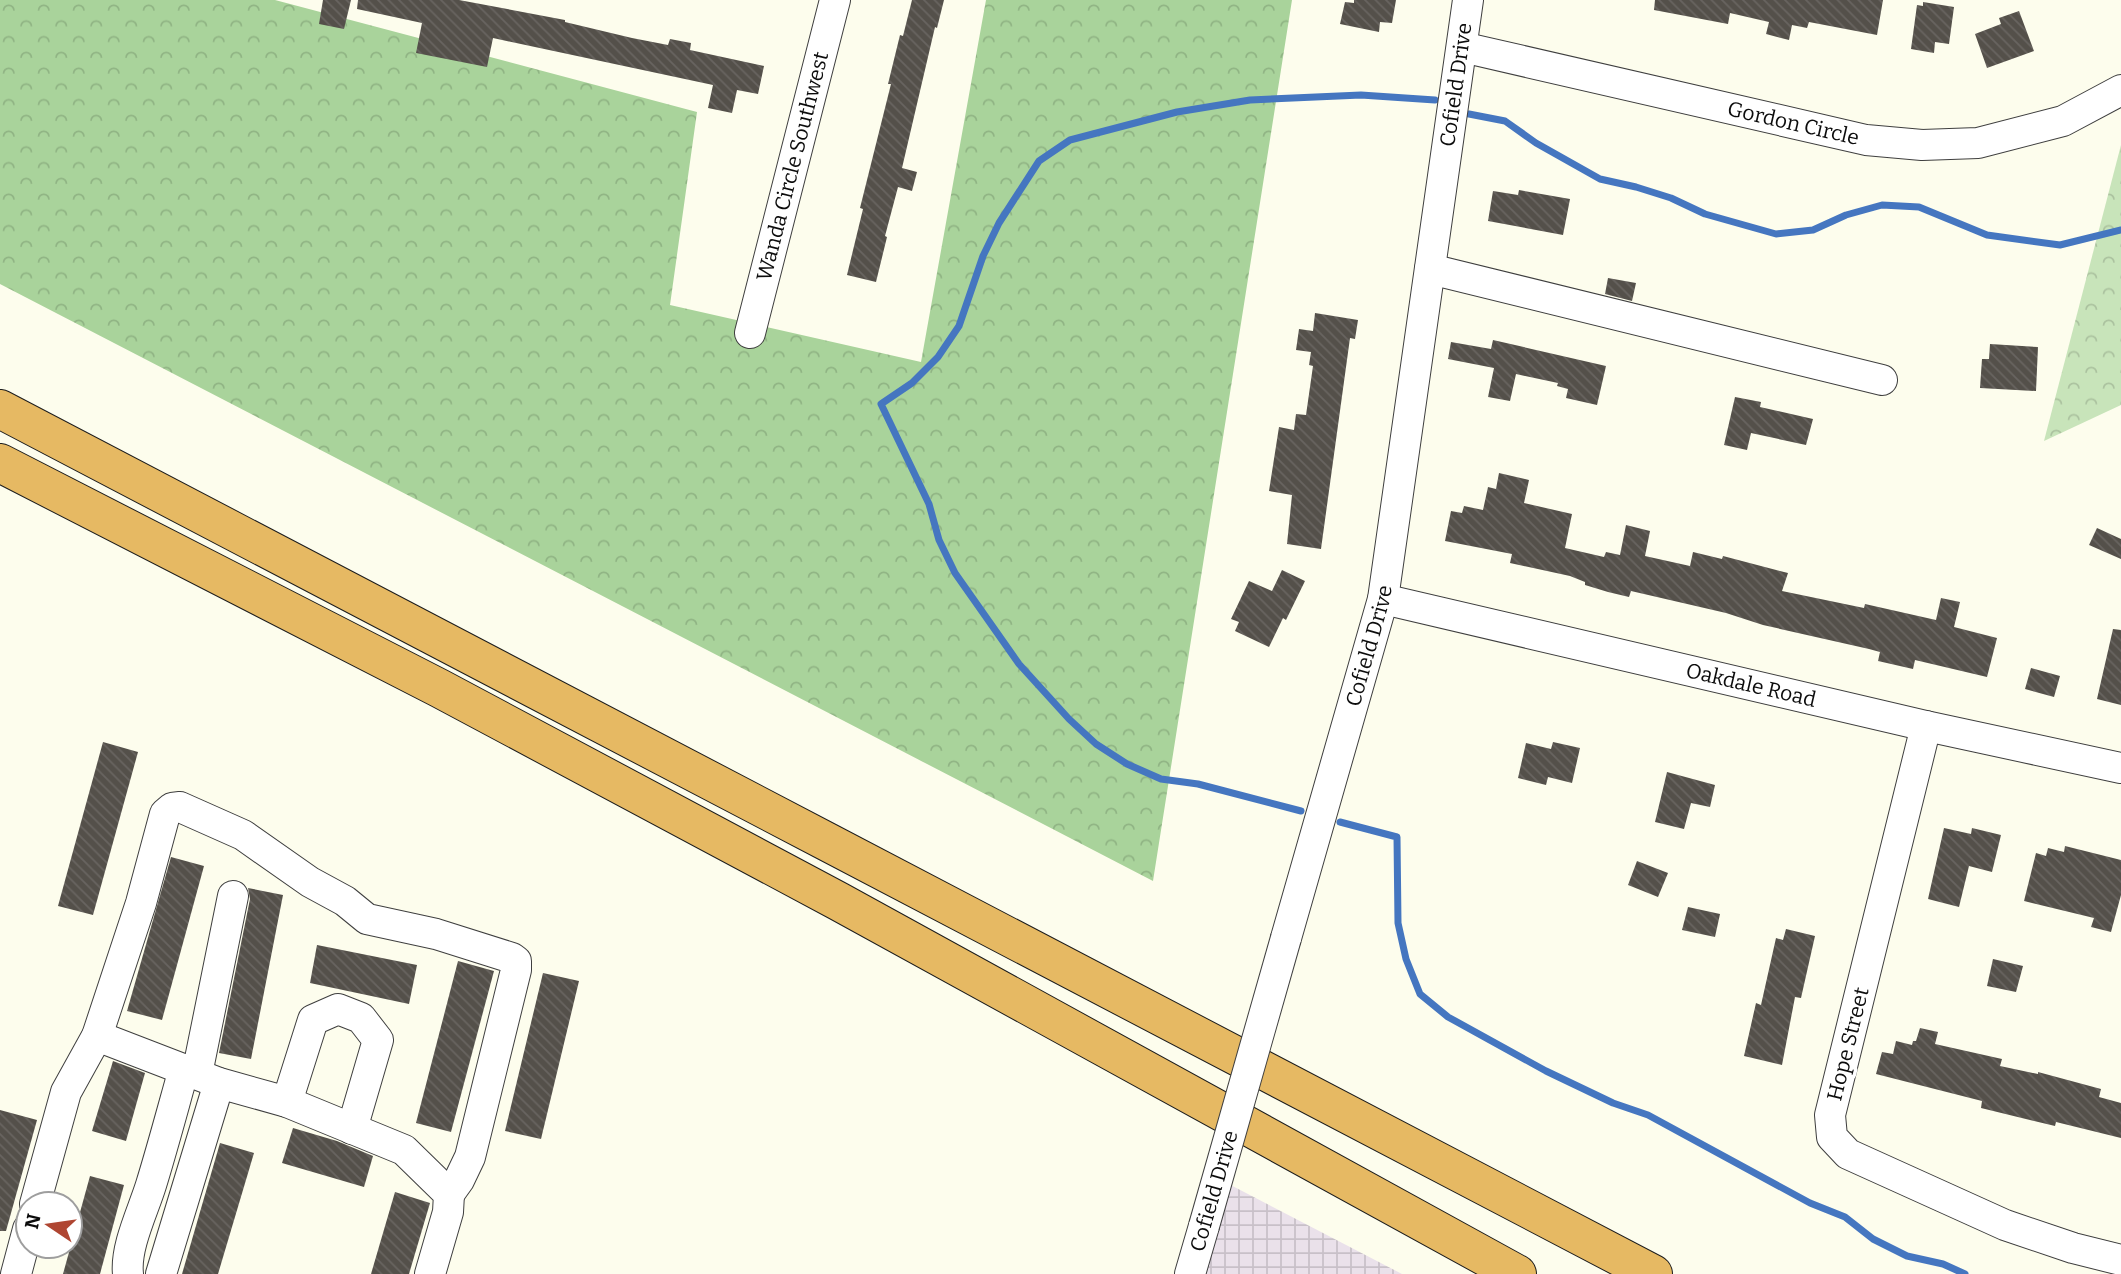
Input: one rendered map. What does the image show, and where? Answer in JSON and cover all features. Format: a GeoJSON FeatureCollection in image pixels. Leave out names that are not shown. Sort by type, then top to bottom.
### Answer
{"type":"FeatureCollection","features":[{"type":"Feature","properties":{"kind":"highway"},"geometry":{"type":"LineString","coordinates":[[0,409],[853,856],[1251,1061],[1653,1274]]}},
{"type":"Feature","properties":{"kind":"highway"},"geometry":{"type":"LineString","coordinates":[[0,463],[439,688],[802,881],[1517,1274]]}},
{"type":"Feature","properties":{"kind":"street","name":"Wanda Circle Southwest"},"geometry":{"type":"LineString","coordinates":[[750,333],[833,0]]}},
{"type":"Feature","properties":{"kind":"street","name":"Cofield Drive"},"geometry":{"type":"LineString","coordinates":[[1190,1274],[1383,599],[1468,0]]}},
{"type":"Feature","properties":{"kind":"street","name":"Gordon Circle"},"geometry":{"type":"LineString","coordinates":[[1462,47],[1866,140],[1922,145],[1978,142],[2063,121],[2121,90]]}},
{"type":"Feature","properties":{"kind":"street"},"geometry":{"type":"LineString","coordinates":[[1430,269],[1882,380]]}},
{"type":"Feature","properties":{"kind":"street","name":"Oakdale Road"},"geometry":{"type":"LineString","coordinates":[[1383,599],[1926,726],[2121,768]]}},
{"type":"Feature","properties":{"kind":"street","name":"Hope Street"},"geometry":{"type":"LineString","coordinates":[[1926,726],[1830,1115],[1832,1137],[1848,1154],[2004,1225],[2073,1248],[2121,1259]]}},
{"type":"Feature","properties":{"kind":"street"},"geometry":{"type":"LineString","coordinates":[[39,1190],[66,1093],[97,1036],[141,902],[165,814],[172,807],[180,807],[243,835],[310,882],[345,901],[367,919],[436,934],[516,961],[470,1157],[449,1194],[448,1212],[430,1274]]}},
{"type":"Feature","properties":{"kind":"street"},"geometry":{"type":"LineString","coordinates":[[161,1274],[233,896]]}},
{"type":"Feature","properties":{"kind":"street"},"geometry":{"type":"LineString","coordinates":[[287,1102],[313,1020],[338,1009],[361,1018],[378,1040],[352,1129]]}},
{"type":"Feature","properties":{"kind":"street"},"geometry":{"type":"LineString","coordinates":[[97,1036],[200,1075],[287,1102],[404,1150],[449,1194]]}},
{"type":"Feature","properties":{"kind":"street"},"geometry":{"type":"LineString","coordinates":[[128,1274],[127,1264],[157,1167],[200,1075]]}},
{"type":"Feature","properties":{"kind":"shaded area"},"geometry":{"type":"Polygon","coordinates":[[[1219,1179],[1402,1274],[1191,1274],[1219,1179]]]}},
{"type":"Feature","properties":{"kind":"green space"},"geometry":{"type":"Polygon","coordinates":[[[0,0],[275,0],[697,112],[670,305],[921,362],[986,0],[1292,0],[1153,881],[0,284],[0,0]]]}},
{"type":"Feature","properties":{"kind":"green space"},"geometry":{"type":"Polygon","coordinates":[[[2121,145],[2121,405],[2044,441],[2121,145]]]}},
{"type":"Feature","properties":{"kind":"building"},"geometry":{"type":"Polygon","coordinates":[[[323,0],[351,0],[344,29],[319,24],[323,0]]]}},
{"type":"Feature","properties":{"kind":"building"},"geometry":{"type":"Polygon","coordinates":[[[358,0],[459,0],[565,20],[668,45],[670,39],[691,43],[690,50],[764,66],[758,94],[737,90],[732,113],[708,108],[713,85],[493,38],[487,67],[416,53],[422,23],[357,9],[358,0]]]}},
{"type":"Feature","properties":{"kind":"building"},"geometry":{"type":"Polygon","coordinates":[[[912,0],[944,0],[937,28],[935,27],[902,168],[917,172],[912,191],[898,187],[876,282],[847,275],[863,209],[860,208],[891,84],[888,84],[912,0]]]}},
{"type":"Feature","properties":{"kind":"building"},"geometry":{"type":"Polygon","coordinates":[[[1354,0],[1396,0],[1392,23],[1380,22],[1379,32],[1340,24],[1345,2],[1354,3],[1354,0]]]}},
{"type":"Feature","properties":{"kind":"building"},"geometry":{"type":"Polygon","coordinates":[[[1655,0],[1883,0],[1877,35],[1809,22],[1807,28],[1792,25],[1789,40],[1766,34],[1769,22],[1730,13],[1728,24],[1654,10],[1655,0]]]}},
{"type":"Feature","properties":{"kind":"building"},"geometry":{"type":"Polygon","coordinates":[[[1923,2],[1954,7],[1949,44],[1935,42],[1934,53],[1911,49],[1917,5],[1923,6],[1923,2]]]}},
{"type":"Feature","properties":{"kind":"building"},"geometry":{"type":"Polygon","coordinates":[[[2019,11],[2034,51],[1987,68],[1975,34],[2001,24],[1999,18],[2019,11]]]}},
{"type":"Feature","properties":{"kind":"building"},"geometry":{"type":"Polygon","coordinates":[[[1519,190],[1570,199],[1563,235],[1488,221],[1493,191],[1518,195],[1519,190]]]}},
{"type":"Feature","properties":{"kind":"building"},"geometry":{"type":"Polygon","coordinates":[[[1608,278],[1636,283],[1632,301],[1605,294],[1608,278]]]}},
{"type":"Feature","properties":{"kind":"building"},"geometry":{"type":"Polygon","coordinates":[[[1315,313],[1358,320],[1355,339],[1350,338],[1321,549],[1287,544],[1292,495],[1269,491],[1279,427],[1294,430],[1296,414],[1306,415],[1313,366],[1309,365],[1311,352],[1296,350],[1299,329],[1313,331],[1315,313]]]}},
{"type":"Feature","properties":{"kind":"building"},"geometry":{"type":"Polygon","coordinates":[[[1493,340],[1606,366],[1597,405],[1566,398],[1568,389],[1557,386],[1558,383],[1516,374],[1510,401],[1488,397],[1494,368],[1448,359],[1451,342],[1491,349],[1493,340]]]}},
{"type":"Feature","properties":{"kind":"building"},"geometry":{"type":"Polygon","coordinates":[[[1990,344],[2038,347],[2036,391],[1980,388],[1982,359],[1989,359],[1990,344]]]}},
{"type":"Feature","properties":{"kind":"building"},"geometry":{"type":"Polygon","coordinates":[[[1735,397],[1761,402],[1760,407],[1813,419],[1806,445],[1751,433],[1747,450],[1724,445],[1735,397]]]}},
{"type":"Feature","properties":{"kind":"building"},"geometry":{"type":"Polygon","coordinates":[[[1499,473],[1529,480],[1524,503],[1572,514],[1565,548],[1604,557],[1606,552],[1620,555],[1626,525],[1650,531],[1645,556],[1690,566],[1693,552],[1722,559],[1723,556],[1788,573],[1782,591],[1864,608],[1865,604],[1936,620],[1941,598],[1960,602],[1954,627],[1997,638],[1987,677],[1915,660],[1913,669],[1878,661],[1880,652],[1631,591],[1629,597],[1608,592],[1585,585],[1585,582],[1570,576],[1510,563],[1512,554],[1445,541],[1451,511],[1462,513],[1464,506],[1483,510],[1488,487],[1496,489],[1499,473]]]}},
{"type":"Feature","properties":{"kind":"building"},"geometry":{"type":"Polygon","coordinates":[[[2097,528],[2121,539],[2121,559],[2089,545],[2097,528]]]}},
{"type":"Feature","properties":{"kind":"building"},"geometry":{"type":"Polygon","coordinates":[[[1282,570],[1305,581],[1269,647],[1235,631],[1239,622],[1231,619],[1249,581],[1272,591],[1282,570]]]}},
{"type":"Feature","properties":{"kind":"building"},"geometry":{"type":"Polygon","coordinates":[[[2113,629],[2121,630],[2121,705],[2097,699],[2113,629]]]}},
{"type":"Feature","properties":{"kind":"building"},"geometry":{"type":"Polygon","coordinates":[[[2031,668],[2060,676],[2054,697],[2025,689],[2031,668]]]}},
{"type":"Feature","properties":{"kind":"building"},"geometry":{"type":"Polygon","coordinates":[[[103,742],[138,752],[93,915],[58,906],[103,742]]]}},
{"type":"Feature","properties":{"kind":"building"},"geometry":{"type":"Polygon","coordinates":[[[1553,742],[1580,748],[1572,783],[1548,777],[1546,785],[1518,778],[1526,743],[1551,749],[1553,742]]]}},
{"type":"Feature","properties":{"kind":"building"},"geometry":{"type":"Polygon","coordinates":[[[1667,772],[1715,785],[1710,807],[1691,803],[1684,829],[1655,822],[1667,772]]]}},
{"type":"Feature","properties":{"kind":"building"},"geometry":{"type":"Polygon","coordinates":[[[1944,828],[1971,834],[1972,828],[2001,835],[1992,872],[1969,866],[1959,907],[1928,899],[1944,828]]]}},
{"type":"Feature","properties":{"kind":"building"},"geometry":{"type":"Polygon","coordinates":[[[2065,846],[2121,860],[2121,895],[2111,932],[2091,927],[2094,918],[2024,901],[2036,853],[2046,856],[2048,848],[2064,852],[2065,846]]]}},
{"type":"Feature","properties":{"kind":"building"},"geometry":{"type":"Polygon","coordinates":[[[171,857],[204,866],[162,1020],[127,1011],[171,857]]]}},
{"type":"Feature","properties":{"kind":"building"},"geometry":{"type":"Polygon","coordinates":[[[1637,861],[1668,873],[1658,897],[1628,885],[1637,861]]]}},
{"type":"Feature","properties":{"kind":"building"},"geometry":{"type":"Polygon","coordinates":[[[248,888],[283,895],[251,1059],[219,1053],[250,899],[248,888]]]}},
{"type":"Feature","properties":{"kind":"building"},"geometry":{"type":"Polygon","coordinates":[[[1688,907],[1720,914],[1715,937],[1682,930],[1688,907]]]}},
{"type":"Feature","properties":{"kind":"building"},"geometry":{"type":"Polygon","coordinates":[[[1786,929],[1815,936],[1801,998],[1795,997],[1782,1065],[1744,1056],[1756,1003],[1761,1005],[1776,938],[1783,940],[1786,929]]]}},
{"type":"Feature","properties":{"kind":"building"},"geometry":{"type":"Polygon","coordinates":[[[317,945],[417,965],[409,1004],[310,983],[317,945]]]}},
{"type":"Feature","properties":{"kind":"building"},"geometry":{"type":"Polygon","coordinates":[[[1993,959],[2023,966],[2016,992],[1987,986],[1993,959]]]}},
{"type":"Feature","properties":{"kind":"building"},"geometry":{"type":"Polygon","coordinates":[[[458,961],[494,971],[451,1132],[416,1123],[458,961]]]}},
{"type":"Feature","properties":{"kind":"building"},"geometry":{"type":"Polygon","coordinates":[[[543,973],[579,981],[541,1139],[505,1131],[543,973]]]}},
{"type":"Feature","properties":{"kind":"building"},"geometry":{"type":"Polygon","coordinates":[[[1920,1028],[1938,1032],[1935,1044],[2002,1059],[2000,1066],[2038,1072],[2101,1089],[2099,1097],[2121,1103],[2121,1138],[1981,1108],[1982,1101],[1876,1074],[1882,1052],[1893,1054],[1896,1041],[1912,1045],[1920,1028]]]}},
{"type":"Feature","properties":{"kind":"building"},"geometry":{"type":"Polygon","coordinates":[[[113,1061],[145,1073],[126,1141],[92,1131],[113,1061]]]}},
{"type":"Feature","properties":{"kind":"building"},"geometry":{"type":"Polygon","coordinates":[[[0,1110],[37,1120],[17,1190],[14,1190],[14,1202],[6,1231],[0,1231],[0,1110]]]}},
{"type":"Feature","properties":{"kind":"building"},"geometry":{"type":"Polygon","coordinates":[[[293,1128],[337,1141],[373,1156],[364,1187],[282,1163],[293,1128]]]}},
{"type":"Feature","properties":{"kind":"building"},"geometry":{"type":"Polygon","coordinates":[[[220,1143],[254,1153],[218,1274],[182,1274],[220,1143]]]}},
{"type":"Feature","properties":{"kind":"building"},"geometry":{"type":"Polygon","coordinates":[[[90,1176],[124,1185],[100,1274],[63,1274],[67,1260],[84,1260],[84,1198],[90,1176]]]}},
{"type":"Feature","properties":{"kind":"building"},"geometry":{"type":"Polygon","coordinates":[[[395,1192],[430,1203],[409,1274],[371,1274],[395,1192]]]}},
{"type":"Feature","properties":{"kind":"waterway"},"geometry":{"type":"LineString","coordinates":[[1301,811],[1198,784],[1161,779],[1127,764],[1096,744],[1069,719],[1019,664],[955,573],[939,540],[929,504],[881,404],[912,383],[938,357],[959,326],[983,256],[999,223],[1039,161],[1070,140],[1177,112],[1250,100],[1361,95],[1435,100]]}},
{"type":"Feature","properties":{"kind":"waterway"},"geometry":{"type":"LineString","coordinates":[[1469,114],[1505,121],[1536,143],[1600,179],[1636,187],[1671,198],[1705,214],[1776,234],[1813,230],[1846,215],[1882,205],[1919,207],[1987,235],[2060,245],[2121,230]]}},
{"type":"Feature","properties":{"kind":"waterway"},"geometry":{"type":"LineString","coordinates":[[1340,822],[1397,837],[1398,923],[1406,959],[1420,994],[1448,1017],[1546,1071],[1613,1103],[1648,1115],[1810,1203],[1845,1217],[1873,1239],[1907,1256],[1943,1264],[1965,1274]]}}]}
